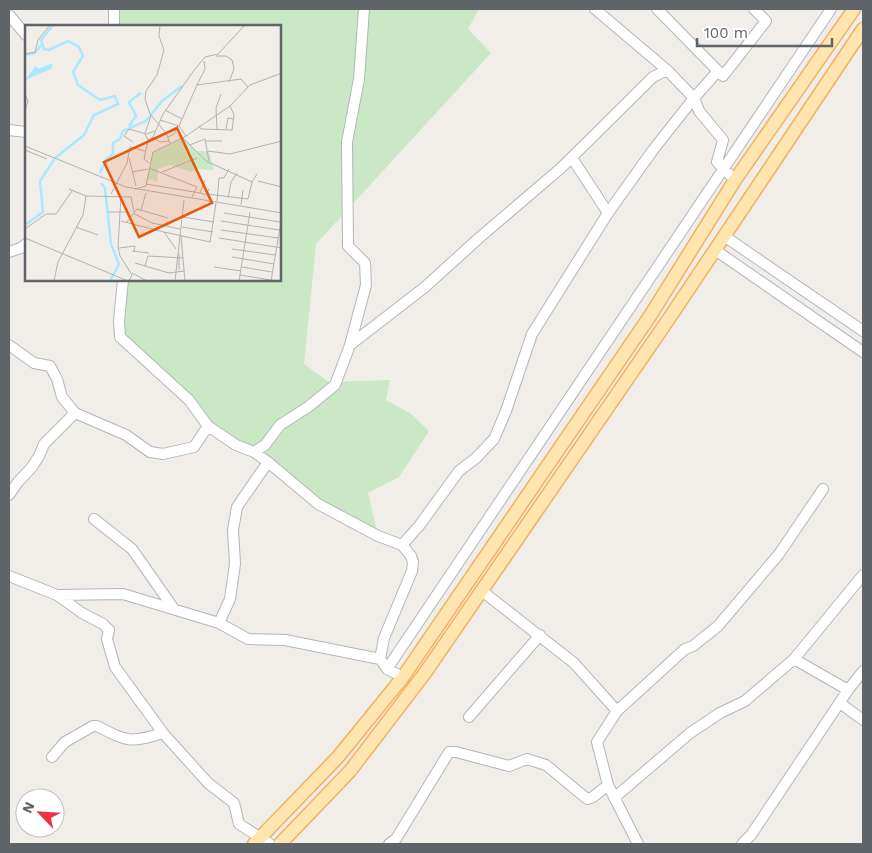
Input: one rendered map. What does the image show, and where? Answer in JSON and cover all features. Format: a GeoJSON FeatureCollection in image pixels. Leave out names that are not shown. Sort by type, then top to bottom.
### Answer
{"type":"FeatureCollection","features":[{"type":"Feature","properties":{"kind":"main road"},"geometry":{"type":"LineString","coordinates":[[262,842],[338,757],[402,677],[650,316],[735,180],[854,9]]}},
{"type":"Feature","properties":{"kind":"main road"},"geometry":{"type":"LineString","coordinates":[[280,844],[350,771],[425,673],[863,29]]}},
{"type":"Feature","properties":{"kind":"street"},"geometry":{"type":"LineString","coordinates":[[114,9],[114,25]]}},
{"type":"Feature","properties":{"kind":"street"},"geometry":{"type":"LineString","coordinates":[[254,452],[265,445],[280,425],[308,407],[335,385],[350,346],[366,285],[365,263],[348,246],[347,223],[347,142],[359,79],[364,9]]}},
{"type":"Feature","properties":{"kind":"street"},"geometry":{"type":"LineString","coordinates":[[595,9],[667,70],[694,98],[699,111],[723,140],[717,162],[735,180]]}},
{"type":"Feature","properties":{"kind":"street"},"geometry":{"type":"LineString","coordinates":[[657,9],[723,76],[766,21],[759,11]]}},
{"type":"Feature","properties":{"kind":"street"},"geometry":{"type":"LineString","coordinates":[[387,669],[831,9]]}},
{"type":"Feature","properties":{"kind":"street"},"geometry":{"type":"LineString","coordinates":[[9,15],[25,34]]}},
{"type":"Feature","properties":{"kind":"street"},"geometry":{"type":"LineString","coordinates":[[350,346],[425,287],[572,158],[654,77],[667,70]]}},
{"type":"Feature","properties":{"kind":"street"},"geometry":{"type":"LineString","coordinates":[[402,545],[459,471],[476,458],[494,440],[506,411],[532,334],[608,213],[652,150],[718,71]]}},
{"type":"Feature","properties":{"kind":"street"},"geometry":{"type":"LineString","coordinates":[[9,130],[25,132]]}},
{"type":"Feature","properties":{"kind":"street"},"geometry":{"type":"LineString","coordinates":[[572,158],[608,213]]}},
{"type":"Feature","properties":{"kind":"street"},"geometry":{"type":"LineString","coordinates":[[724,236],[863,330]]}},
{"type":"Feature","properties":{"kind":"street"},"geometry":{"type":"LineString","coordinates":[[9,252],[25,245]]}},
{"type":"Feature","properties":{"kind":"street"},"geometry":{"type":"LineString","coordinates":[[714,250],[863,352]]}},
{"type":"Feature","properties":{"kind":"street"},"geometry":{"type":"LineString","coordinates":[[123,281],[119,321],[120,337],[189,400],[208,426],[236,445],[254,452],[318,504],[378,536],[402,545],[411,556],[413,562],[412,571],[384,638],[380,659]]}},
{"type":"Feature","properties":{"kind":"street"},"geometry":{"type":"LineString","coordinates":[[9,345],[34,363],[50,366],[57,379],[62,397],[75,413],[126,435],[150,452],[163,454],[194,447],[208,426]]}},
{"type":"Feature","properties":{"kind":"street"},"geometry":{"type":"LineString","coordinates":[[9,495],[32,467],[44,444],[75,413]]}},
{"type":"Feature","properties":{"kind":"street"},"geometry":{"type":"LineString","coordinates":[[219,623],[230,598],[235,564],[233,530],[237,507],[268,462]]}},
{"type":"Feature","properties":{"kind":"street"},"geometry":{"type":"LineString","coordinates":[[638,844],[608,785],[597,742],[617,711],[685,649],[693,646],[718,626],[779,554],[823,489]]}},
{"type":"Feature","properties":{"kind":"street"},"geometry":{"type":"LineString","coordinates":[[94,518],[132,548],[174,609]]}},
{"type":"Feature","properties":{"kind":"street"},"geometry":{"type":"LineString","coordinates":[[614,798],[690,734],[720,713],[745,701],[794,659],[863,575]]}},
{"type":"Feature","properties":{"kind":"street"},"geometry":{"type":"LineString","coordinates":[[9,576],[56,596],[103,624],[109,630],[107,639],[115,667],[163,733],[208,782],[234,803],[239,824],[262,842]]}},
{"type":"Feature","properties":{"kind":"street"},"geometry":{"type":"LineString","coordinates":[[482,591],[574,663],[617,711]]}},
{"type":"Feature","properties":{"kind":"street"},"geometry":{"type":"LineString","coordinates":[[56,596],[123,594],[219,623],[248,639],[285,640],[380,659],[387,669],[402,677]]}},
{"type":"Feature","properties":{"kind":"street"},"geometry":{"type":"LineString","coordinates":[[469,717],[540,635]]}},
{"type":"Feature","properties":{"kind":"street"},"geometry":{"type":"LineString","coordinates":[[794,659],[848,690]]}},
{"type":"Feature","properties":{"kind":"street"},"geometry":{"type":"LineString","coordinates":[[742,844],[751,835],[848,690],[863,671]]}},
{"type":"Feature","properties":{"kind":"street"},"geometry":{"type":"LineString","coordinates":[[840,703],[863,720]]}},
{"type":"Feature","properties":{"kind":"street"},"geometry":{"type":"LineString","coordinates":[[52,757],[65,742],[93,726],[97,726],[122,739],[139,740],[163,733]]}},
{"type":"Feature","properties":{"kind":"street"},"geometry":{"type":"LineString","coordinates":[[396,842],[449,752],[456,752],[509,766],[527,759],[546,765],[588,798],[593,797],[608,785]]}},
{"type":"Feature","properties":{"kind":"green space"},"geometry":{"type":"Polygon","coordinates":[[[114,9],[479,9],[468,29],[491,53],[316,244],[304,364],[329,382],[390,380],[386,400],[410,413],[429,431],[399,477],[368,493],[378,536],[318,504],[268,461],[208,426],[120,337],[123,281],[281,281],[281,25],[114,25],[114,9]]]}}]}
